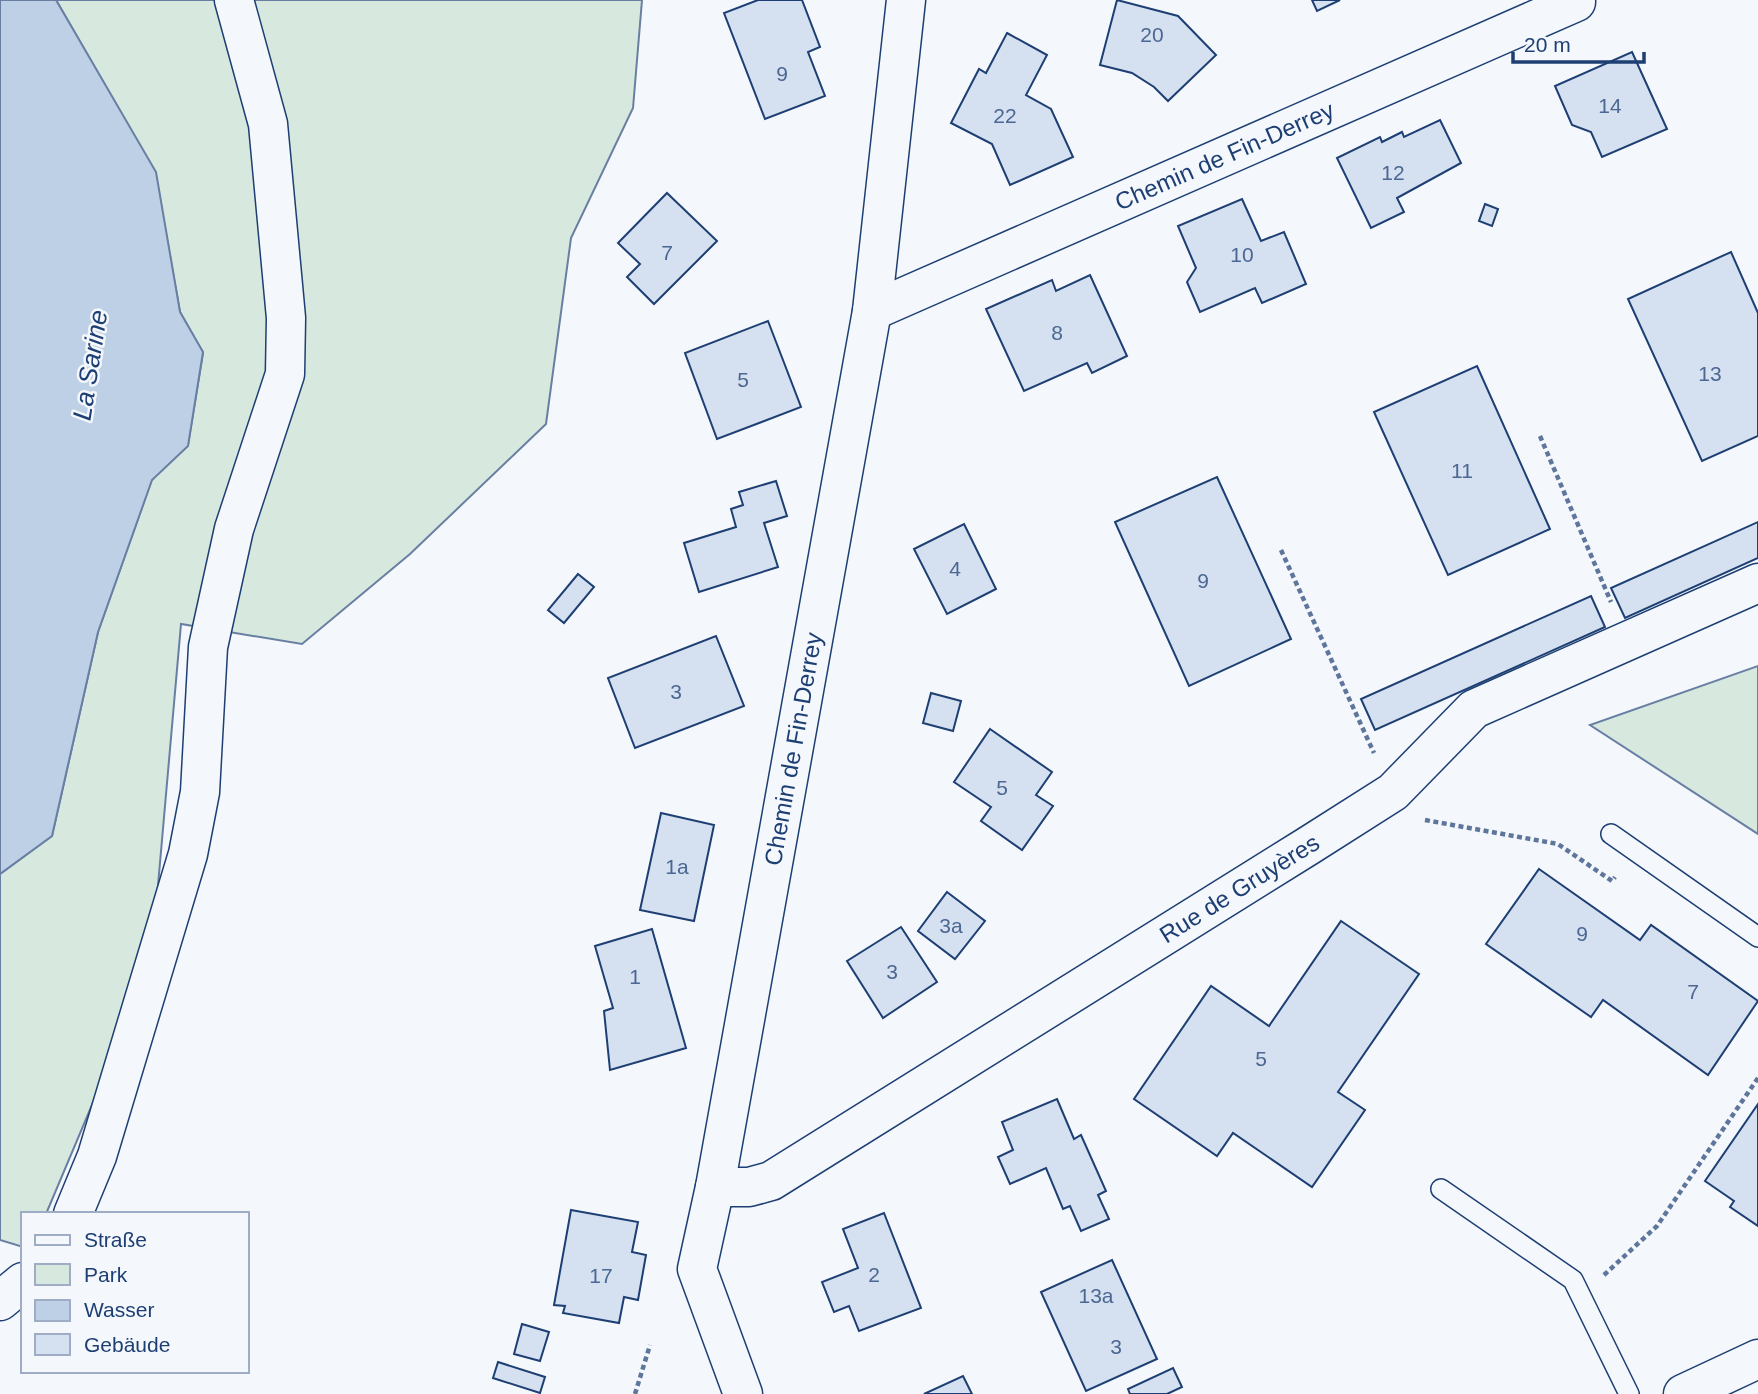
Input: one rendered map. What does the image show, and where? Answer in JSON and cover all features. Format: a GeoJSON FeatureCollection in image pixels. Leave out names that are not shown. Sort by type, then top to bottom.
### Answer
{"type":"FeatureCollection","features":[{"type":"Feature","properties":{"kind":"street"},"geometry":{"type":"LineString","coordinates":[[74,1212],[97,1156],[188,854],[200,792],[203,699],[208,648],[234,529],[285,374],[286,318],[268,124],[234,0]]}},
{"type":"Feature","properties":{"kind":"street","name":"Chemin de Fin-Derrey"},"geometry":{"type":"LineString","coordinates":[[743,1394],[697,1269],[715,1188],[872,311],[906,0]]}},
{"type":"Feature","properties":{"kind":"street","name":"Chemin de Fin-Derrey"},"geometry":{"type":"LineString","coordinates":[[872,311],[1576,2]]}},
{"type":"Feature","properties":{"kind":"street","name":"Rue de Gruyères"},"geometry":{"type":"LineString","coordinates":[[715,1188],[749,1187],[771,1181],[1403,805],[1474,709],[1758,583]]}},
{"type":"Feature","properties":{"kind":"street"},"geometry":{"type":"LineString","coordinates":[[0,1301],[21,1284]]}},
{"type":"Feature","properties":{"kind":"street"},"geometry":{"type":"LineString","coordinates":[[1683,1394],[1758,1359]]}},
{"type":"Feature","properties":{"kind":"lane"},"geometry":{"type":"LineString","coordinates":[[1611,834],[1758,937]]}},
{"type":"Feature","properties":{"kind":"lane"},"geometry":{"type":"LineString","coordinates":[[1441,1189],[1573,1280],[1629,1394]]}},
{"type":"Feature","properties":{"kind":"path"},"geometry":{"type":"LineString","coordinates":[[1540,436],[1628,641]]}},
{"type":"Feature","properties":{"kind":"path"},"geometry":{"type":"LineString","coordinates":[[1281,550],[1403,805],[1558,844],[1612,881],[1634,851]]}},
{"type":"Feature","properties":{"kind":"path"},"geometry":{"type":"LineString","coordinates":[[1581,1296],[1657,1226],[1758,1078]]}},
{"type":"Feature","properties":{"kind":"path"},"geometry":{"type":"LineString","coordinates":[[635,1394],[650,1345]]}},
{"type":"Feature","properties":{"kind":"green space"},"geometry":{"type":"Polygon","coordinates":[[[56,0],[642,0],[633,108],[571,238],[546,424],[410,554],[302,644],[181,624],[151,965],[47,1212],[21,1212],[21,1246],[0,1240],[0,874],[52,836],[98,632],[152,479],[188,445],[203,353],[180,312],[155,172],[56,0]]]}},
{"type":"Feature","properties":{"kind":"green space"},"geometry":{"type":"Polygon","coordinates":[[[1758,666],[1758,834],[1590,725],[1758,666]]]}},
{"type":"Feature","properties":{"kind":"water","name":"La Sarine"},"geometry":{"type":"Polygon","coordinates":[[[0,0],[56,0],[156,172],[180,312],[203,352],[188,446],[152,480],[98,632],[52,836],[0,874],[0,0]]]}},
{"type":"Feature","properties":{"kind":"building"},"geometry":{"type":"Polygon","coordinates":[[[758,0],[802,0],[820,47],[808,52],[825,96],[765,119],[724,13],[758,0]]]}},
{"type":"Feature","properties":{"kind":"building"},"geometry":{"type":"Polygon","coordinates":[[[1117,0],[1178,16],[1216,55],[1168,101],[1154,87],[1132,73],[1100,65],[1117,0]]]}},
{"type":"Feature","properties":{"kind":"building"},"geometry":{"type":"Polygon","coordinates":[[[1312,0],[1340,0],[1317,11],[1312,0]]]}},
{"type":"Feature","properties":{"kind":"building"},"geometry":{"type":"Polygon","coordinates":[[[1007,33],[1047,55],[1026,95],[1051,109],[1073,157],[1010,185],[992,144],[951,123],[979,69],[986,73],[1007,33]]]}},
{"type":"Feature","properties":{"kind":"building"},"geometry":{"type":"Polygon","coordinates":[[[1632,52],[1667,129],[1602,157],[1591,132],[1572,125],[1555,86],[1632,52]]]}},
{"type":"Feature","properties":{"kind":"building"},"geometry":{"type":"Polygon","coordinates":[[[1440,120],[1461,163],[1397,198],[1404,212],[1371,228],[1337,158],[1380,137],[1382,142],[1402,132],[1404,137],[1440,120]]]}},
{"type":"Feature","properties":{"kind":"building"},"geometry":{"type":"Polygon","coordinates":[[[667,193],[717,241],[654,304],[627,277],[640,264],[618,243],[667,193]]]}},
{"type":"Feature","properties":{"kind":"building"},"geometry":{"type":"Polygon","coordinates":[[[1242,199],[1261,241],[1284,232],[1306,284],[1262,303],[1255,288],[1200,312],[1187,282],[1196,268],[1178,226],[1242,199]]]}},
{"type":"Feature","properties":{"kind":"building"},"geometry":{"type":"Polygon","coordinates":[[[1485,204],[1498,209],[1492,226],[1479,221],[1485,204]]]}},
{"type":"Feature","properties":{"kind":"building"},"geometry":{"type":"Polygon","coordinates":[[[1731,252],[1758,313],[1758,436],[1702,461],[1628,299],[1731,252]]]}},
{"type":"Feature","properties":{"kind":"building"},"geometry":{"type":"Polygon","coordinates":[[[1090,275],[1127,356],[1092,373],[1087,363],[1024,391],[986,309],[1052,280],[1056,291],[1090,275]]]}},
{"type":"Feature","properties":{"kind":"building"},"geometry":{"type":"Polygon","coordinates":[[[768,321],[801,407],[717,439],[685,353],[768,321]]]}},
{"type":"Feature","properties":{"kind":"building"},"geometry":{"type":"Polygon","coordinates":[[[1477,366],[1550,529],[1448,575],[1374,412],[1477,366]]]}},
{"type":"Feature","properties":{"kind":"building"},"geometry":{"type":"Polygon","coordinates":[[[1217,477],[1291,639],[1189,686],[1115,522],[1217,477]]]}},
{"type":"Feature","properties":{"kind":"building"},"geometry":{"type":"Polygon","coordinates":[[[776,481],[787,516],[764,523],[778,567],[699,592],[684,543],[736,527],[731,509],[743,505],[739,492],[776,481]]]}},
{"type":"Feature","properties":{"kind":"building"},"geometry":{"type":"Polygon","coordinates":[[[1758,522],[1758,558],[1625,618],[1611,588],[1758,522]]]}},
{"type":"Feature","properties":{"kind":"building"},"geometry":{"type":"Polygon","coordinates":[[[964,524],[996,589],[947,614],[914,549],[964,524]]]}},
{"type":"Feature","properties":{"kind":"building"},"geometry":{"type":"Polygon","coordinates":[[[578,574],[594,587],[564,623],[548,610],[578,574]]]}},
{"type":"Feature","properties":{"kind":"building"},"geometry":{"type":"Polygon","coordinates":[[[1591,596],[1605,627],[1375,730],[1361,699],[1591,596]]]}},
{"type":"Feature","properties":{"kind":"building"},"geometry":{"type":"Polygon","coordinates":[[[716,636],[744,706],[635,748],[608,678],[716,636]]]}},
{"type":"Feature","properties":{"kind":"building"},"geometry":{"type":"Polygon","coordinates":[[[931,693],[961,701],[953,731],[923,723],[931,693]]]}},
{"type":"Feature","properties":{"kind":"building"},"geometry":{"type":"Polygon","coordinates":[[[990,729],[1052,772],[1036,795],[1053,806],[1022,850],[981,821],[991,807],[954,782],[990,729]]]}},
{"type":"Feature","properties":{"kind":"building"},"geometry":{"type":"Polygon","coordinates":[[[661,813],[714,825],[694,921],[640,910],[661,813]]]}},
{"type":"Feature","properties":{"kind":"building"},"geometry":{"type":"Polygon","coordinates":[[[1539,869],[1640,940],[1651,925],[1758,1001],[1708,1075],[1603,1000],[1591,1017],[1486,944],[1539,869]]]}},
{"type":"Feature","properties":{"kind":"building"},"geometry":{"type":"Polygon","coordinates":[[[947,892],[985,921],[955,959],[918,931],[947,892]]]}},
{"type":"Feature","properties":{"kind":"building"},"geometry":{"type":"Polygon","coordinates":[[[1341,921],[1419,974],[1338,1092],[1365,1110],[1312,1187],[1233,1133],[1217,1156],[1134,1099],[1211,986],[1269,1026],[1341,921]]]}},
{"type":"Feature","properties":{"kind":"building"},"geometry":{"type":"Polygon","coordinates":[[[901,927],[937,982],[883,1018],[847,961],[901,927]]]}},
{"type":"Feature","properties":{"kind":"building"},"geometry":{"type":"Polygon","coordinates":[[[652,929],[686,1048],[610,1070],[604,1011],[613,1008],[595,946],[652,929]]]}},
{"type":"Feature","properties":{"kind":"building"},"geometry":{"type":"Polygon","coordinates":[[[1057,1099],[1074,1139],[1081,1135],[1106,1191],[1098,1195],[1109,1219],[1081,1231],[1070,1206],[1063,1209],[1046,1168],[1010,1184],[998,1157],[1013,1150],[1002,1122],[1057,1099]]]}},
{"type":"Feature","properties":{"kind":"building"},"geometry":{"type":"Polygon","coordinates":[[[1758,1104],[1758,1226],[1730,1207],[1734,1201],[1705,1181],[1758,1104]]]}},
{"type":"Feature","properties":{"kind":"building"},"geometry":{"type":"Polygon","coordinates":[[[571,1210],[638,1222],[632,1252],[646,1255],[638,1300],[624,1297],[619,1323],[563,1313],[565,1306],[554,1305],[571,1210]]]}},
{"type":"Feature","properties":{"kind":"building"},"geometry":{"type":"Polygon","coordinates":[[[884,1213],[921,1308],[859,1331],[849,1306],[834,1312],[822,1282],[858,1268],[843,1229],[884,1213]]]}},
{"type":"Feature","properties":{"kind":"building"},"geometry":{"type":"Polygon","coordinates":[[[1112,1260],[1157,1359],[1086,1391],[1041,1292],[1112,1260]]]}},
{"type":"Feature","properties":{"kind":"building"},"geometry":{"type":"Polygon","coordinates":[[[522,1324],[549,1332],[540,1361],[514,1354],[522,1324]]]}},
{"type":"Feature","properties":{"kind":"building"},"geometry":{"type":"Polygon","coordinates":[[[498,1362],[545,1377],[540,1393],[493,1378],[498,1362]]]}},
{"type":"Feature","properties":{"kind":"building"},"geometry":{"type":"Polygon","coordinates":[[[1173,1368],[1182,1387],[1167,1394],[1130,1394],[1128,1389],[1173,1368]]]}},
{"type":"Feature","properties":{"kind":"building"},"geometry":{"type":"Polygon","coordinates":[[[963,1376],[972,1394],[924,1394],[963,1376]]]}}]}
